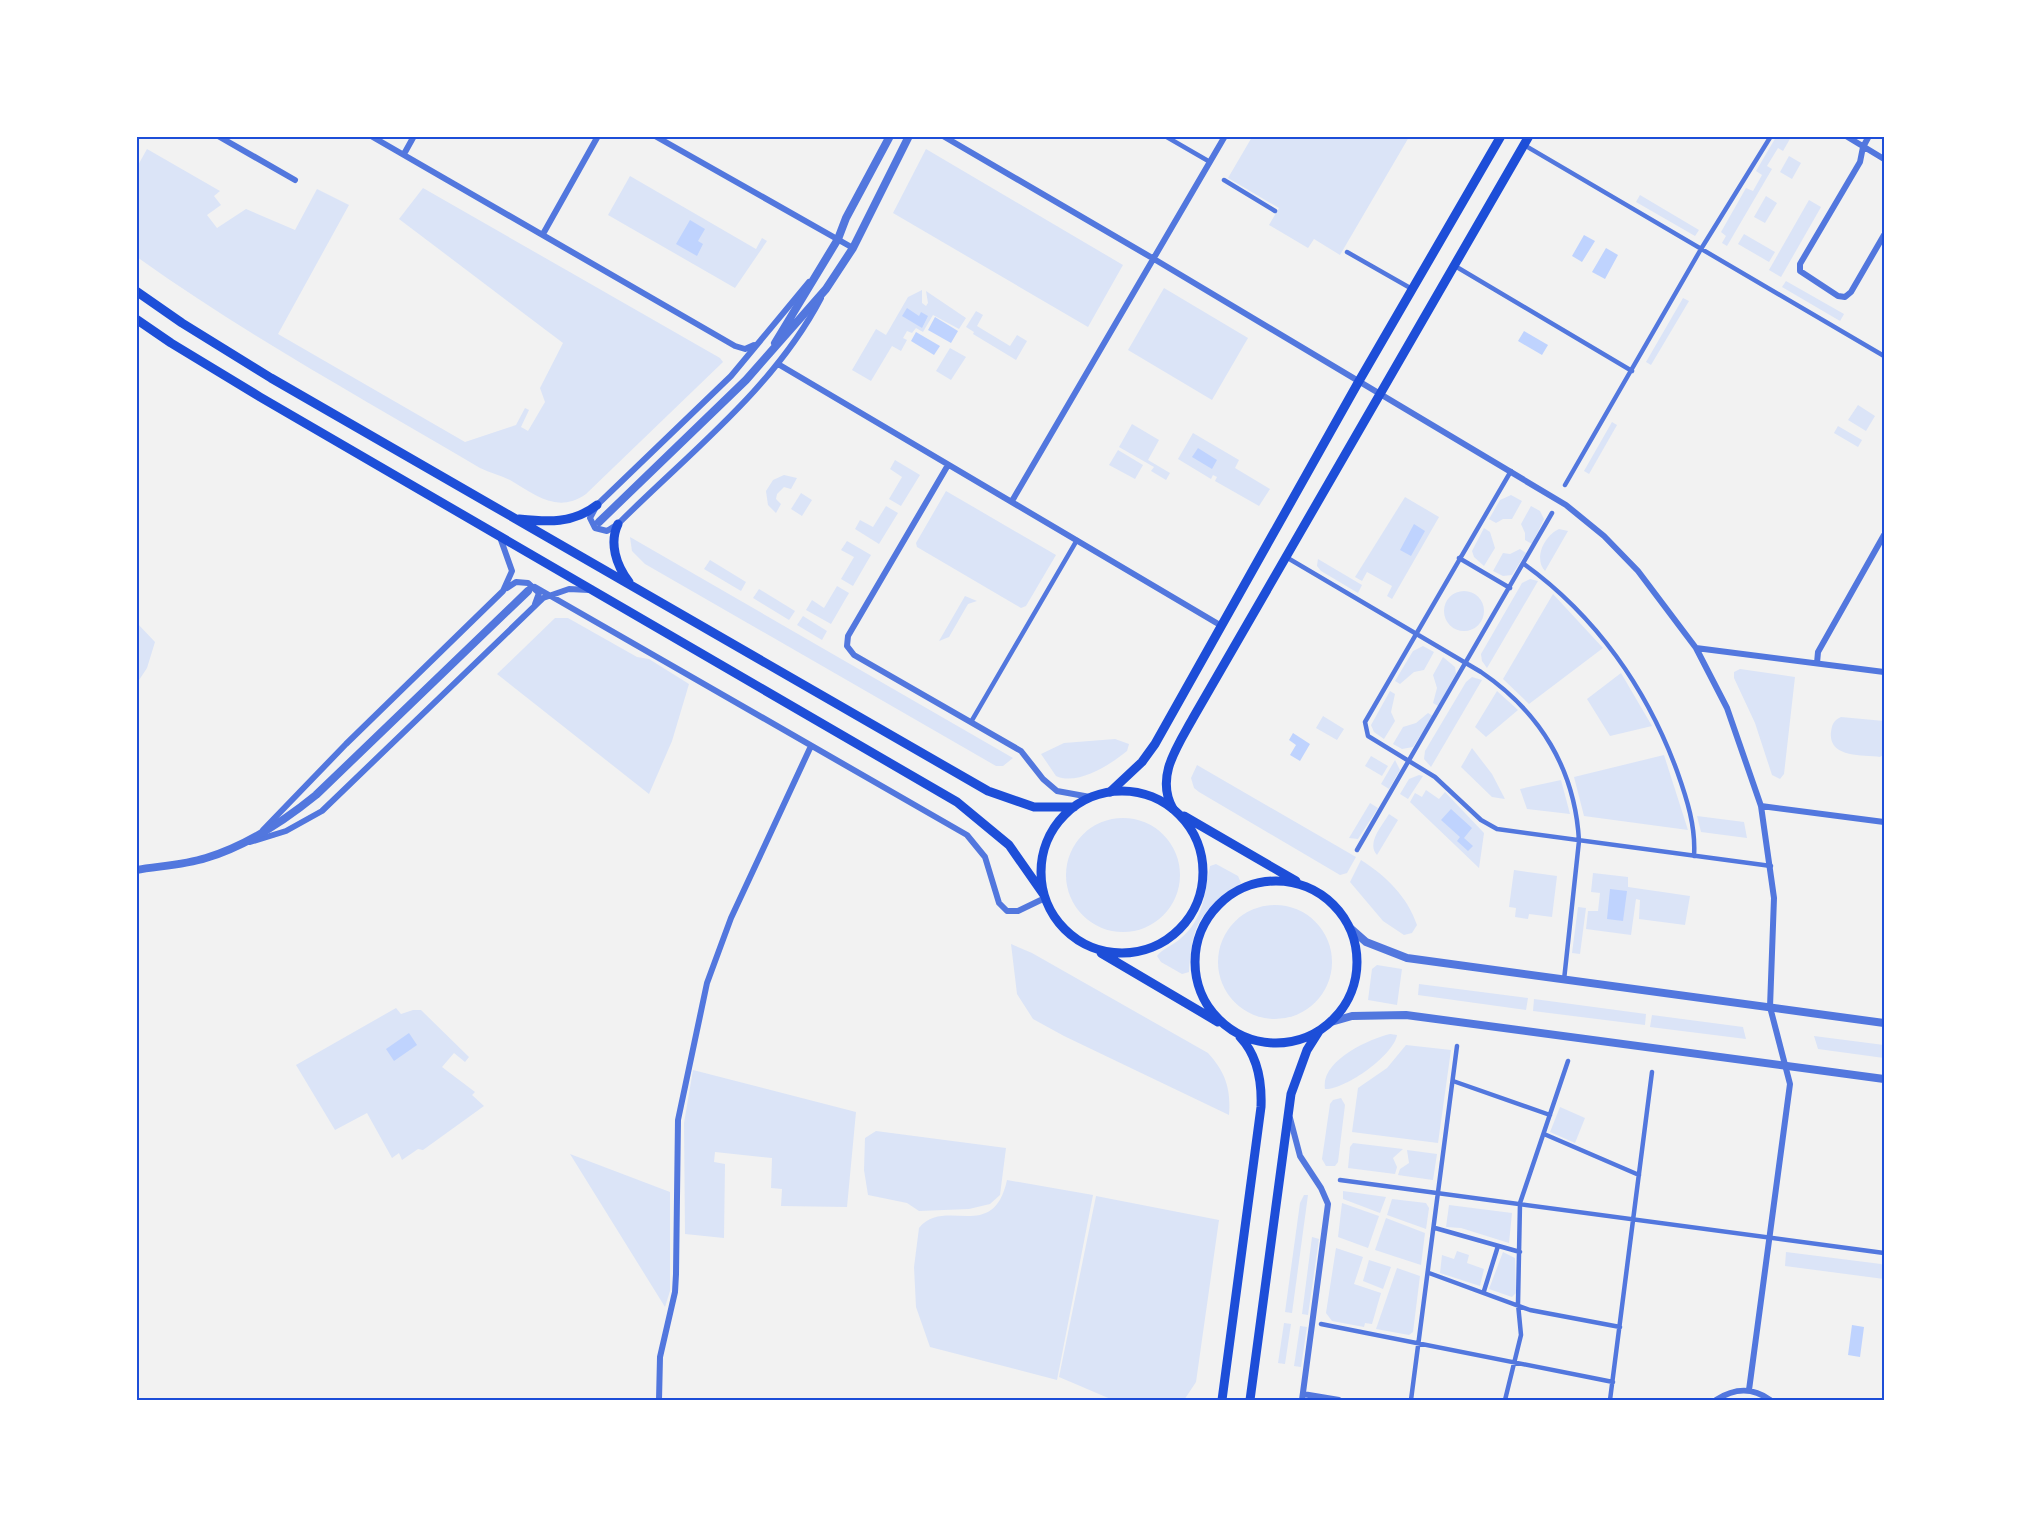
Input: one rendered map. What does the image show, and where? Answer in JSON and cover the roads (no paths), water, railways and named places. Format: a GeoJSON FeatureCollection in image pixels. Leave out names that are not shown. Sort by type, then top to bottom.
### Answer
{"type":"FeatureCollection","features":[{"type":"Feature","properties":{"kind":"main road"},"geometry":{"type":"LineString","coordinates":[[1110,792],[1125,780],[1153,748],[1220,625],[1501,136]]}},
{"type":"Feature","properties":{"kind":"main road"},"geometry":{"type":"LineString","coordinates":[[136,319],[260,397],[967,809],[1009,844],[1045,896],[1058,921],[1077,939],[1088,946],[1113,953],[1142,951],[1166,941],[1186,922],[1197,904],[1203,885],[1202,857],[1193,832],[1166,795],[1165,788],[1172,757],[1526,141]]}},
{"type":"Feature","properties":{"kind":"main road"},"geometry":{"type":"LineString","coordinates":[[136,291],[182,323],[261,372],[999,797],[1041,808],[1074,807]]}},
{"type":"Feature","properties":{"kind":"main road"},"geometry":{"type":"LineString","coordinates":[[515,519],[559,521],[583,514],[597,506]]}},
{"type":"Feature","properties":{"kind":"main road"},"geometry":{"type":"LineString","coordinates":[[618,524],[614,531],[614,551],[632,586]]}},
{"type":"Feature","properties":{"kind":"main road"},"geometry":{"type":"LineString","coordinates":[[1045,896],[1041,872],[1046,843],[1058,822],[1074,807],[1090,797],[1110,792],[1138,792],[1153,797],[1307,887],[1331,904],[1349,927],[1357,955],[1355,979],[1349,999],[1331,1022],[1319,1031],[1287,1043],[1261,1041],[1234,1031],[1077,939]]}},
{"type":"Feature","properties":{"kind":"main road"},"geometry":{"type":"LineString","coordinates":[[1222,1401],[1262,1094],[1255,1058],[1234,1031],[1208,1007],[1199,985],[1195,962],[1201,931],[1219,905],[1245,888],[1276,881],[1307,887]]}},
{"type":"Feature","properties":{"kind":"main road"},"geometry":{"type":"LineString","coordinates":[[1250,1401],[1288,1113],[1292,1092],[1307,1050],[1319,1031]]}},
{"type":"Feature","properties":{"kind":"street"},"geometry":{"type":"LineString","coordinates":[[218,136],[295,180]]}},
{"type":"Feature","properties":{"kind":"street"},"geometry":{"type":"LineString","coordinates":[[371,136],[735,346],[745,348],[758,343]]}},
{"type":"Feature","properties":{"kind":"street"},"geometry":{"type":"LineString","coordinates":[[404,154],[414,136]]}},
{"type":"Feature","properties":{"kind":"street"},"geometry":{"type":"LineString","coordinates":[[543,234],[598,136]]}},
{"type":"Feature","properties":{"kind":"street"},"geometry":{"type":"LineString","coordinates":[[655,136],[853,248]]}},
{"type":"Feature","properties":{"kind":"street"},"geometry":{"type":"LineString","coordinates":[[766,357],[812,278],[838,239],[846,218],[890,136]]}},
{"type":"Feature","properties":{"kind":"street"},"geometry":{"type":"LineString","coordinates":[[812,278],[730,376],[597,506],[590,518],[595,528],[606,531],[618,524],[778,364],[806,325],[853,248],[909,136]]}},
{"type":"Feature","properties":{"kind":"street"},"geometry":{"type":"LineString","coordinates":[[943,136],[1566,505],[1610,542],[1655,591],[1696,648],[1727,708],[1761,806],[1771,866],[1774,930],[1770,1007],[1790,1084],[1749,1390]]}},
{"type":"Feature","properties":{"kind":"street"},"geometry":{"type":"LineString","coordinates":[[1166,136],[1210,162]]}},
{"type":"Feature","properties":{"kind":"street"},"geometry":{"type":"LineString","coordinates":[[1012,501],[1225,136]]}},
{"type":"Feature","properties":{"kind":"street"},"geometry":{"type":"LineString","coordinates":[[1565,485],[1701,249],[1771,136]]}},
{"type":"Feature","properties":{"kind":"street"},"geometry":{"type":"LineString","coordinates":[[1846,136],[1884,159]]}},
{"type":"Feature","properties":{"kind":"street"},"geometry":{"type":"LineString","coordinates":[[1869,136],[1863,147],[1860,162],[1800,264],[1800,271],[1838,296],[1845,297],[1851,292],[1884,235]]}},
{"type":"Feature","properties":{"kind":"street"},"geometry":{"type":"LineString","coordinates":[[1526,141],[1701,249],[1884,356]]}},
{"type":"Feature","properties":{"kind":"street"},"geometry":{"type":"LineString","coordinates":[[1224,180],[1275,211]]}},
{"type":"Feature","properties":{"kind":"street"},"geometry":{"type":"LineString","coordinates":[[1347,252],[1412,290]]}},
{"type":"Feature","properties":{"kind":"street"},"geometry":{"type":"LineString","coordinates":[[1455,266],[1632,371]]}},
{"type":"Feature","properties":{"kind":"street"},"geometry":{"type":"LineString","coordinates":[[599,522],[766,357],[826,289]]}},
{"type":"Feature","properties":{"kind":"street"},"geometry":{"type":"LineString","coordinates":[[778,364],[1220,625]]}},
{"type":"Feature","properties":{"kind":"street"},"geometry":{"type":"LineString","coordinates":[[948,465],[848,636],[847,646],[854,655],[1021,751],[1043,779],[1057,791],[1090,797]]}},
{"type":"Feature","properties":{"kind":"street"},"geometry":{"type":"LineString","coordinates":[[1511,471],[1415,634],[1364,727],[1368,736],[1450,789],[1489,826],[1579,841],[1771,866]]}},
{"type":"Feature","properties":{"kind":"street"},"geometry":{"type":"LineString","coordinates":[[1357,850],[1410,762],[1552,513]]}},
{"type":"Feature","properties":{"kind":"street"},"geometry":{"type":"LineString","coordinates":[[498,534],[504,544],[512,571],[503,591]]}},
{"type":"Feature","properties":{"kind":"street"},"geometry":{"type":"LineString","coordinates":[[1816,663],[1818,652],[1884,535]]}},
{"type":"Feature","properties":{"kind":"street"},"geometry":{"type":"LineString","coordinates":[[971,722],[1077,540]]}},
{"type":"Feature","properties":{"kind":"street"},"geometry":{"type":"LineString","coordinates":[[1286,557],[1467,663],[1511,693],[1529,712],[1547,739],[1572,790],[1579,841],[1564,980]]}},
{"type":"Feature","properties":{"kind":"street"},"geometry":{"type":"LineString","coordinates":[[1459,558],[1510,588]]}},
{"type":"Feature","properties":{"kind":"street"},"geometry":{"type":"LineString","coordinates":[[1524,564],[1548,581],[1581,613],[1612,650],[1645,699],[1665,739],[1681,782],[1694,829],[1694,856]]}},
{"type":"Feature","properties":{"kind":"street"},"geometry":{"type":"LineString","coordinates":[[258,835],[354,735],[503,591],[521,581],[539,593],[533,607]]}},
{"type":"Feature","properties":{"kind":"street"},"geometry":{"type":"LineString","coordinates":[[531,589],[549,595],[967,836],[985,856],[999,903],[1007,912],[1018,911],[1045,896]]}},
{"type":"Feature","properties":{"kind":"street"},"geometry":{"type":"LineString","coordinates":[[136,870],[206,859],[258,835],[315,795],[531,589]]}},
{"type":"Feature","properties":{"kind":"street"},"geometry":{"type":"LineString","coordinates":[[565,590],[560,597],[567,607]]}},
{"type":"Feature","properties":{"kind":"street"},"geometry":{"type":"LineString","coordinates":[[241,844],[286,831],[308,821],[322,811],[533,607],[549,595],[565,590],[596,591]]}},
{"type":"Feature","properties":{"kind":"street"},"geometry":{"type":"LineString","coordinates":[[1696,648],[1884,672]]}},
{"type":"Feature","properties":{"kind":"street"},"geometry":{"type":"LineString","coordinates":[[659,1401],[660,1357],[675,1292],[678,1120],[707,982],[731,918],[811,746]]}},
{"type":"Feature","properties":{"kind":"street"},"geometry":{"type":"LineString","coordinates":[[1761,806],[1884,822]]}},
{"type":"Feature","properties":{"kind":"street"},"geometry":{"type":"LineString","coordinates":[[1349,927],[1366,942],[1396,955],[1884,1023]]}},
{"type":"Feature","properties":{"kind":"street"},"geometry":{"type":"LineString","coordinates":[[1331,1022],[1352,1016],[1393,1014],[1884,1079]]}},
{"type":"Feature","properties":{"kind":"street"},"geometry":{"type":"LineString","coordinates":[[1411,1401],[1457,1046]]}},
{"type":"Feature","properties":{"kind":"street"},"geometry":{"type":"LineString","coordinates":[[1505,1401],[1521,1335],[1518,1304],[1520,1203],[1568,1061]]}},
{"type":"Feature","properties":{"kind":"street"},"geometry":{"type":"LineString","coordinates":[[1610,1401],[1652,1072]]}},
{"type":"Feature","properties":{"kind":"street"},"geometry":{"type":"LineString","coordinates":[[1453,1081],[1550,1115]]}},
{"type":"Feature","properties":{"kind":"street"},"geometry":{"type":"LineString","coordinates":[[1288,1113],[1300,1156],[1321,1188],[1328,1204],[1302,1397],[1339,1401]]}},
{"type":"Feature","properties":{"kind":"street"},"geometry":{"type":"LineString","coordinates":[[1544,1134],[1639,1175]]}},
{"type":"Feature","properties":{"kind":"street"},"geometry":{"type":"LineString","coordinates":[[1340,1180],[1769,1235],[1884,1253]]}},
{"type":"Feature","properties":{"kind":"street"},"geometry":{"type":"LineString","coordinates":[[1435,1228],[1520,1252]]}},
{"type":"Feature","properties":{"kind":"street"},"geometry":{"type":"LineString","coordinates":[[1484,1291],[1498,1246]]}},
{"type":"Feature","properties":{"kind":"street"},"geometry":{"type":"LineString","coordinates":[[1429,1273],[1484,1291],[1530,1310],[1620,1327]]}},
{"type":"Feature","properties":{"kind":"street"},"geometry":{"type":"LineString","coordinates":[[1322,1324],[1613,1382]]}},
{"type":"Feature","properties":{"kind":"street"},"geometry":{"type":"LineString","coordinates":[[1716,1401],[1734,1391],[1749,1390],[1770,1401]]}},
{"type":"Feature","properties":{"kind":"water"},"geometry":{"type":"Polygon","coordinates":[[[690,220],[705,229],[698,241],[703,244],[697,256],[676,244],[690,220]]]}},
{"type":"Feature","properties":{"kind":"water"},"geometry":{"type":"Polygon","coordinates":[[[1584,235],[1595,241],[1582,262],[1572,256],[1584,235]]]}},
{"type":"Feature","properties":{"kind":"water"},"geometry":{"type":"Polygon","coordinates":[[[1606,248],[1618,255],[1605,279],[1592,272],[1606,248]]]}},
{"type":"Feature","properties":{"kind":"water"},"geometry":{"type":"Polygon","coordinates":[[[907,308],[919,316],[921,312],[928,316],[922,328],[902,316],[907,308]]]}},
{"type":"Feature","properties":{"kind":"water"},"geometry":{"type":"Polygon","coordinates":[[[935,317],[958,331],[951,343],[928,330],[935,317]]]}},
{"type":"Feature","properties":{"kind":"water"},"geometry":{"type":"Polygon","coordinates":[[[1524,331],[1548,345],[1542,355],[1518,341],[1524,331]]]}},
{"type":"Feature","properties":{"kind":"water"},"geometry":{"type":"Polygon","coordinates":[[[916,332],[940,346],[934,355],[911,341],[916,332]]]}},
{"type":"Feature","properties":{"kind":"water"},"geometry":{"type":"Polygon","coordinates":[[[1198,448],[1217,460],[1212,469],[1192,457],[1198,448]]]}},
{"type":"Feature","properties":{"kind":"water"},"geometry":{"type":"Polygon","coordinates":[[[1414,524],[1425,531],[1411,556],[1400,550],[1414,524]]]}},
{"type":"Feature","properties":{"kind":"water"},"geometry":{"type":"Polygon","coordinates":[[[1293,733],[1310,744],[1300,761],[1290,755],[1296,745],[1289,740],[1293,733]]]}},
{"type":"Feature","properties":{"kind":"water"},"geometry":{"type":"Polygon","coordinates":[[[1451,809],[1472,828],[1464,838],[1473,846],[1468,851],[1457,841],[1460,837],[1441,820],[1451,809]]]}},
{"type":"Feature","properties":{"kind":"water"},"geometry":{"type":"Polygon","coordinates":[[[1610,889],[1627,891],[1623,921],[1607,919],[1610,889]]]}},
{"type":"Feature","properties":{"kind":"water"},"geometry":{"type":"Polygon","coordinates":[[[409,1033],[417,1045],[394,1061],[386,1049],[409,1033]]]}},
{"type":"Feature","properties":{"kind":"water"},"geometry":{"type":"Polygon","coordinates":[[[1852,1325],[1864,1327],[1860,1357],[1848,1355],[1852,1325]]]}}]}
